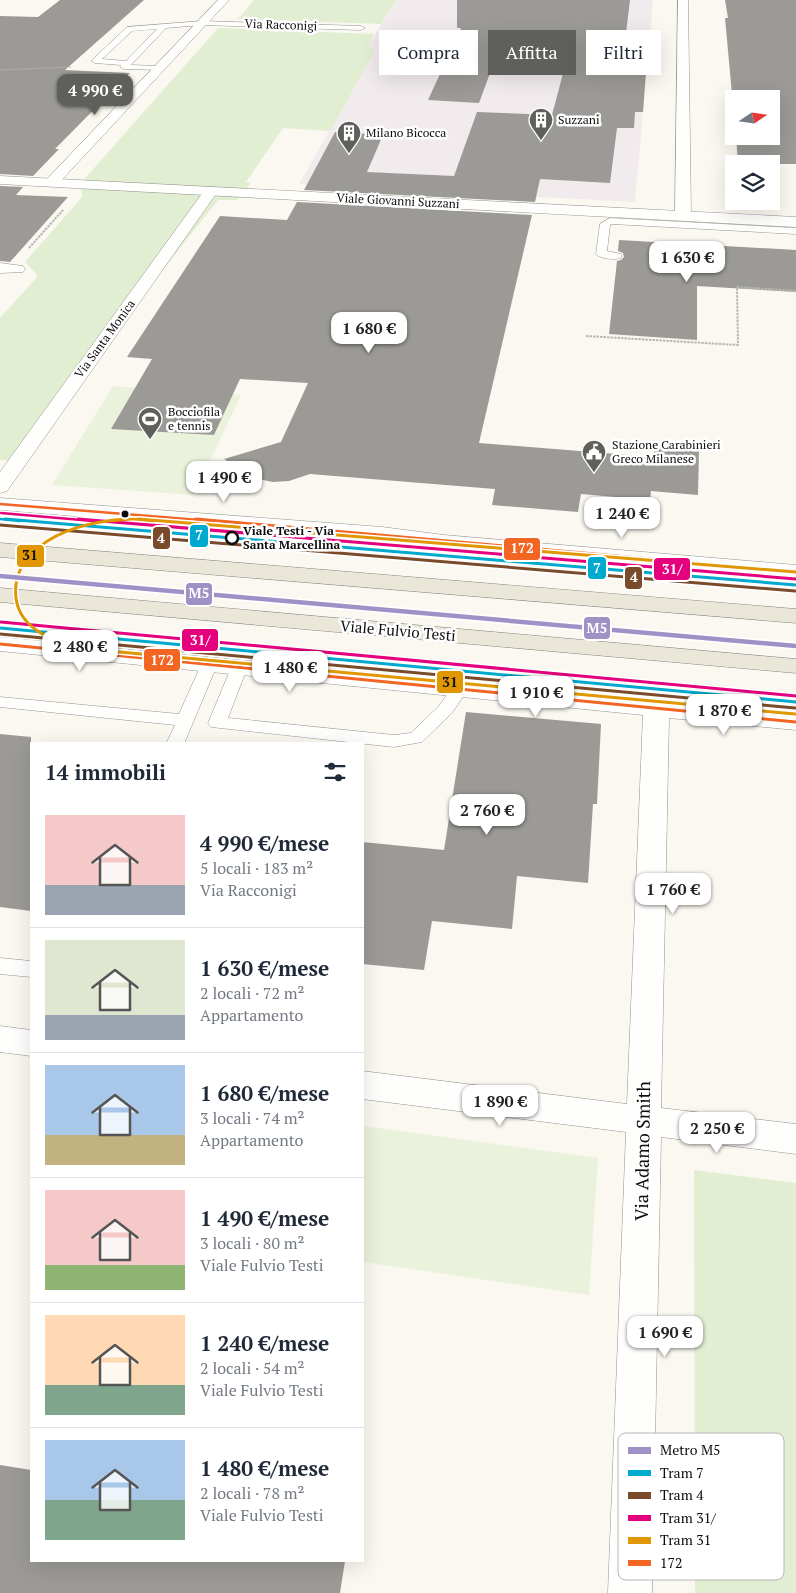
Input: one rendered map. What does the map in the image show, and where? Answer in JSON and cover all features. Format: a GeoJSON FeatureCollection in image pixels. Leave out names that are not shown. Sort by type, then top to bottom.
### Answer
{"type":"FeatureCollection","features":[{"type":"Feature","properties":{"kind":"main road"},"geometry":{"type":"LineString","coordinates":[[0,550],[796,616]]}},
{"type":"Feature","properties":{"kind":"main road","name":"Viale Fulvio Testi"},"geometry":{"type":"LineString","coordinates":[[0,595],[796,666]]}},
{"type":"Feature","properties":{"kind":"street"},"geometry":{"type":"LineString","coordinates":[[52,182],[224,0]]}},
{"type":"Feature","properties":{"kind":"street"},"geometry":{"type":"LineString","coordinates":[[683,216],[684,0]]}},
{"type":"Feature","properties":{"kind":"street","name":"Viale Giovanni Suzzani"},"geometry":{"type":"LineString","coordinates":[[0,180],[796,222]]}},
{"type":"Feature","properties":{"kind":"street","name":"Via Santa Monica"},"geometry":{"type":"LineString","coordinates":[[0,487],[211,191]]}},
{"type":"Feature","properties":{"kind":"street"},"geometry":{"type":"LineString","coordinates":[[0,268],[17,270]]}},
{"type":"Feature","properties":{"kind":"street"},"geometry":{"type":"LineString","coordinates":[[0,504],[382,534],[444,542],[796,572]]}},
{"type":"Feature","properties":{"kind":"street"},"geometry":{"type":"LineString","coordinates":[[0,644],[796,722]]}},
{"type":"Feature","properties":{"kind":"street","name":"Via Adamo Smith"},"geometry":{"type":"LineString","coordinates":[[635,1433],[656,709]]}},
{"type":"Feature","properties":{"kind":"street"},"geometry":{"type":"LineString","coordinates":[[0,1039],[30,1043]]}},
{"type":"Feature","properties":{"kind":"street"},"geometry":{"type":"LineString","coordinates":[[364,1085],[796,1140]]}},
{"type":"Feature","properties":{"kind":"street","name":"Via Adamo Smith"},"geometry":{"type":"LineString","coordinates":[[630,1580],[630,1593]]}},
{"type":"Feature","properties":{"kind":"lane","name":"Via Racconigi"},"geometry":{"type":"LineString","coordinates":[[126,65],[95,61],[130,29],[202,23],[361,28]]}},
{"type":"Feature","properties":{"kind":"lane"},"geometry":{"type":"LineString","coordinates":[[126,65],[164,26]]}},
{"type":"Feature","properties":{"kind":"lane"},"geometry":{"type":"LineString","coordinates":[[126,65],[158,68]]}},
{"type":"Feature","properties":{"kind":"lane"},"geometry":{"type":"LineString","coordinates":[[617,256],[601,254],[605,224],[610,221],[796,231]]}},
{"type":"Feature","properties":{"kind":"lane"},"geometry":{"type":"LineString","coordinates":[[176,742],[209,665]]}},
{"type":"Feature","properties":{"kind":"lane"},"geometry":{"type":"LineString","coordinates":[[239,668],[216,723],[394,741],[416,738],[444,710],[458,690]]}},
{"type":"Feature","properties":{"kind":"lane"},"geometry":{"type":"LineString","coordinates":[[0,702],[185,720]]}},
{"type":"Feature","properties":{"kind":"lane"},"geometry":{"type":"LineString","coordinates":[[0,966],[30,969]]}},
{"type":"Feature","properties":{"kind":"path"},"geometry":{"type":"LineString","coordinates":[[0,70],[126,65]]}},
{"type":"Feature","properties":{"kind":"path"},"geometry":{"type":"LineString","coordinates":[[28,250],[67,205]]}},
{"type":"Feature","properties":{"kind":"path"},"geometry":{"type":"LineString","coordinates":[[586,336],[738,345],[737,287],[796,291]]}},
{"type":"Feature","properties":{"kind":"shaded area"},"geometry":{"type":"Polygon","coordinates":[[[396,0],[653,0],[650,30],[586,30],[586,75],[646,75],[635,202],[299,184],[376,49],[368,46],[396,0]]]}},
{"type":"Feature","properties":{"kind":"green space"},"geometry":{"type":"Polygon","coordinates":[[[254,0],[396,0],[381,24],[238,19],[254,0]]]}},
{"type":"Feature","properties":{"kind":"green space"},"geometry":{"type":"Polygon","coordinates":[[[218,28],[374,34],[368,46],[376,49],[330,131],[283,128],[246,182],[251,183],[237,200],[218,200],[12,461],[0,460],[0,318],[38,276],[25,262],[82,197],[81,183],[218,28]]]}},
{"type":"Feature","properties":{"kind":"green space","name":"Bocciofila e tennis"},"geometry":{"type":"Polygon","coordinates":[[[113,386],[241,395],[194,495],[52,485],[113,386]]]}},
{"type":"Feature","properties":{"kind":"green space"},"geometry":{"type":"Polygon","coordinates":[[[364,1126],[598,1158],[589,1295],[364,1262],[364,1126]]]}},
{"type":"Feature","properties":{"kind":"green space"},"geometry":{"type":"Polygon","coordinates":[[[694,1170],[796,1183],[796,1593],[695,1593],[695,1580],[784,1580],[784,1433],[695,1433],[694,1170]]]}},
{"type":"Feature","properties":{"kind":"building"},"geometry":{"type":"Polygon","coordinates":[[[60,0],[144,0],[65,70],[130,73],[55,149],[59,149],[33,176],[0,174],[0,16],[38,17],[60,0]]]}},
{"type":"Feature","properties":{"kind":"building"},"geometry":{"type":"Polygon","coordinates":[[[457,0],[630,0],[626,30],[586,30],[586,75],[646,75],[643,112],[635,112],[634,128],[617,128],[610,183],[540,179],[535,202],[304,190],[335,132],[383,135],[367,172],[454,176],[477,112],[552,115],[563,75],[576,75],[576,30],[488,30],[489,75],[479,103],[428,100],[439,75],[478,75],[478,30],[460,30],[461,28],[457,28],[457,0]]]}},
{"type":"Feature","properties":{"kind":"building"},"geometry":{"type":"Polygon","coordinates":[[[725,0],[796,0],[796,164],[780,164],[780,155],[737,155],[737,145],[780,145],[780,90],[732,90],[725,18],[728,18],[725,0]]]}},
{"type":"Feature","properties":{"kind":"building"},"geometry":{"type":"Polygon","coordinates":[[[0,186],[23,187],[16,195],[68,197],[10,262],[0,261],[0,186]]]}},
{"type":"Feature","properties":{"kind":"building"},"geometry":{"type":"Polygon","coordinates":[[[297,202],[532,215],[479,443],[654,457],[654,447],[699,451],[698,495],[651,491],[650,500],[581,494],[578,512],[492,505],[495,489],[310,474],[289,481],[273,482],[258,479],[224,459],[281,442],[308,383],[240,379],[214,435],[111,429],[152,359],[127,357],[220,216],[287,220],[297,202]]]}},
{"type":"Feature","properties":{"kind":"building"},"geometry":{"type":"Polygon","coordinates":[[[619,240],[796,250],[796,292],[697,286],[697,340],[609,334],[617,261],[624,257],[623,253],[618,251],[619,240]]]}},
{"type":"Feature","properties":{"kind":"building"},"geometry":{"type":"Polygon","coordinates":[[[466,712],[601,724],[597,804],[593,804],[588,883],[517,876],[512,929],[432,921],[424,970],[364,964],[364,842],[444,850],[466,712]]]}},
{"type":"Feature","properties":{"kind":"building"},"geometry":{"type":"Polygon","coordinates":[[[0,734],[31,737],[31,742],[30,911],[0,907],[0,734]]]}},
{"type":"Feature","properties":{"kind":"building"},"geometry":{"type":"Polygon","coordinates":[[[0,1465],[30,1470],[30,1562],[345,1562],[340,1593],[0,1593],[0,1465]]]}},
{"type":"Feature","properties":{"kind":"metro line","name":"M5"},"geometry":{"type":"LineString","coordinates":[[0,576],[796,646]]}},
{"type":"Feature","properties":{"kind":"tram line","name":"31/"},"geometry":{"type":"LineString","coordinates":[[1,513],[796,579]]}},
{"type":"Feature","properties":{"kind":"tram line","name":"7"},"geometry":{"type":"LineString","coordinates":[[0,519],[796,585]]}},
{"type":"Feature","properties":{"kind":"tram line","name":"31"},"geometry":{"type":"LineString","coordinates":[[795,714],[87,649],[60,642],[47,637],[35,629],[25,621],[18,610],[14,597],[16,582],[23,565],[45,543],[77,528],[110,521],[133,519],[796,572]]}},
{"type":"Feature","properties":{"kind":"tram line","name":"4"},"geometry":{"type":"LineString","coordinates":[[0,525],[795,591]]}},
{"type":"Feature","properties":{"kind":"tram line","name":"31/"},"geometry":{"type":"LineString","coordinates":[[1,622],[796,696]]}},
{"type":"Feature","properties":{"kind":"tram line","name":"7"},"geometry":{"type":"LineString","coordinates":[[0,628],[796,702]]}},
{"type":"Feature","properties":{"kind":"tram line","name":"4"},"geometry":{"type":"LineString","coordinates":[[0,634],[795,708]]}},
{"type":"Feature","properties":{"kind":"transit line","name":"172"},"geometry":{"type":"LineString","coordinates":[[0,504],[382,534],[444,542],[796,572]]}},
{"type":"Feature","properties":{"kind":"transit line","name":"172"},"geometry":{"type":"LineString","coordinates":[[0,644],[796,722]]}},
{"type":"Feature","properties":{"kind":"place","name":"Suzzani"},"geometry":{"type":"Point","coordinates":[541,141]}},
{"type":"Feature","properties":{"kind":"place","name":"Milano Bicocca"},"geometry":{"type":"Point","coordinates":[349,154]}},
{"type":"Feature","properties":{"kind":"place","name":"Bocciofila e tennis"},"geometry":{"type":"Point","coordinates":[150,440]}},
{"type":"Feature","properties":{"kind":"place","name":"Stazione Carabinieri Greco Milanese"},"geometry":{"type":"Point","coordinates":[594,473]}},
{"type":"Feature","properties":{"kind":"place","name":"Viale Testi - Via Santa Marcellina"},"geometry":{"type":"Point","coordinates":[232,538]}}]}
